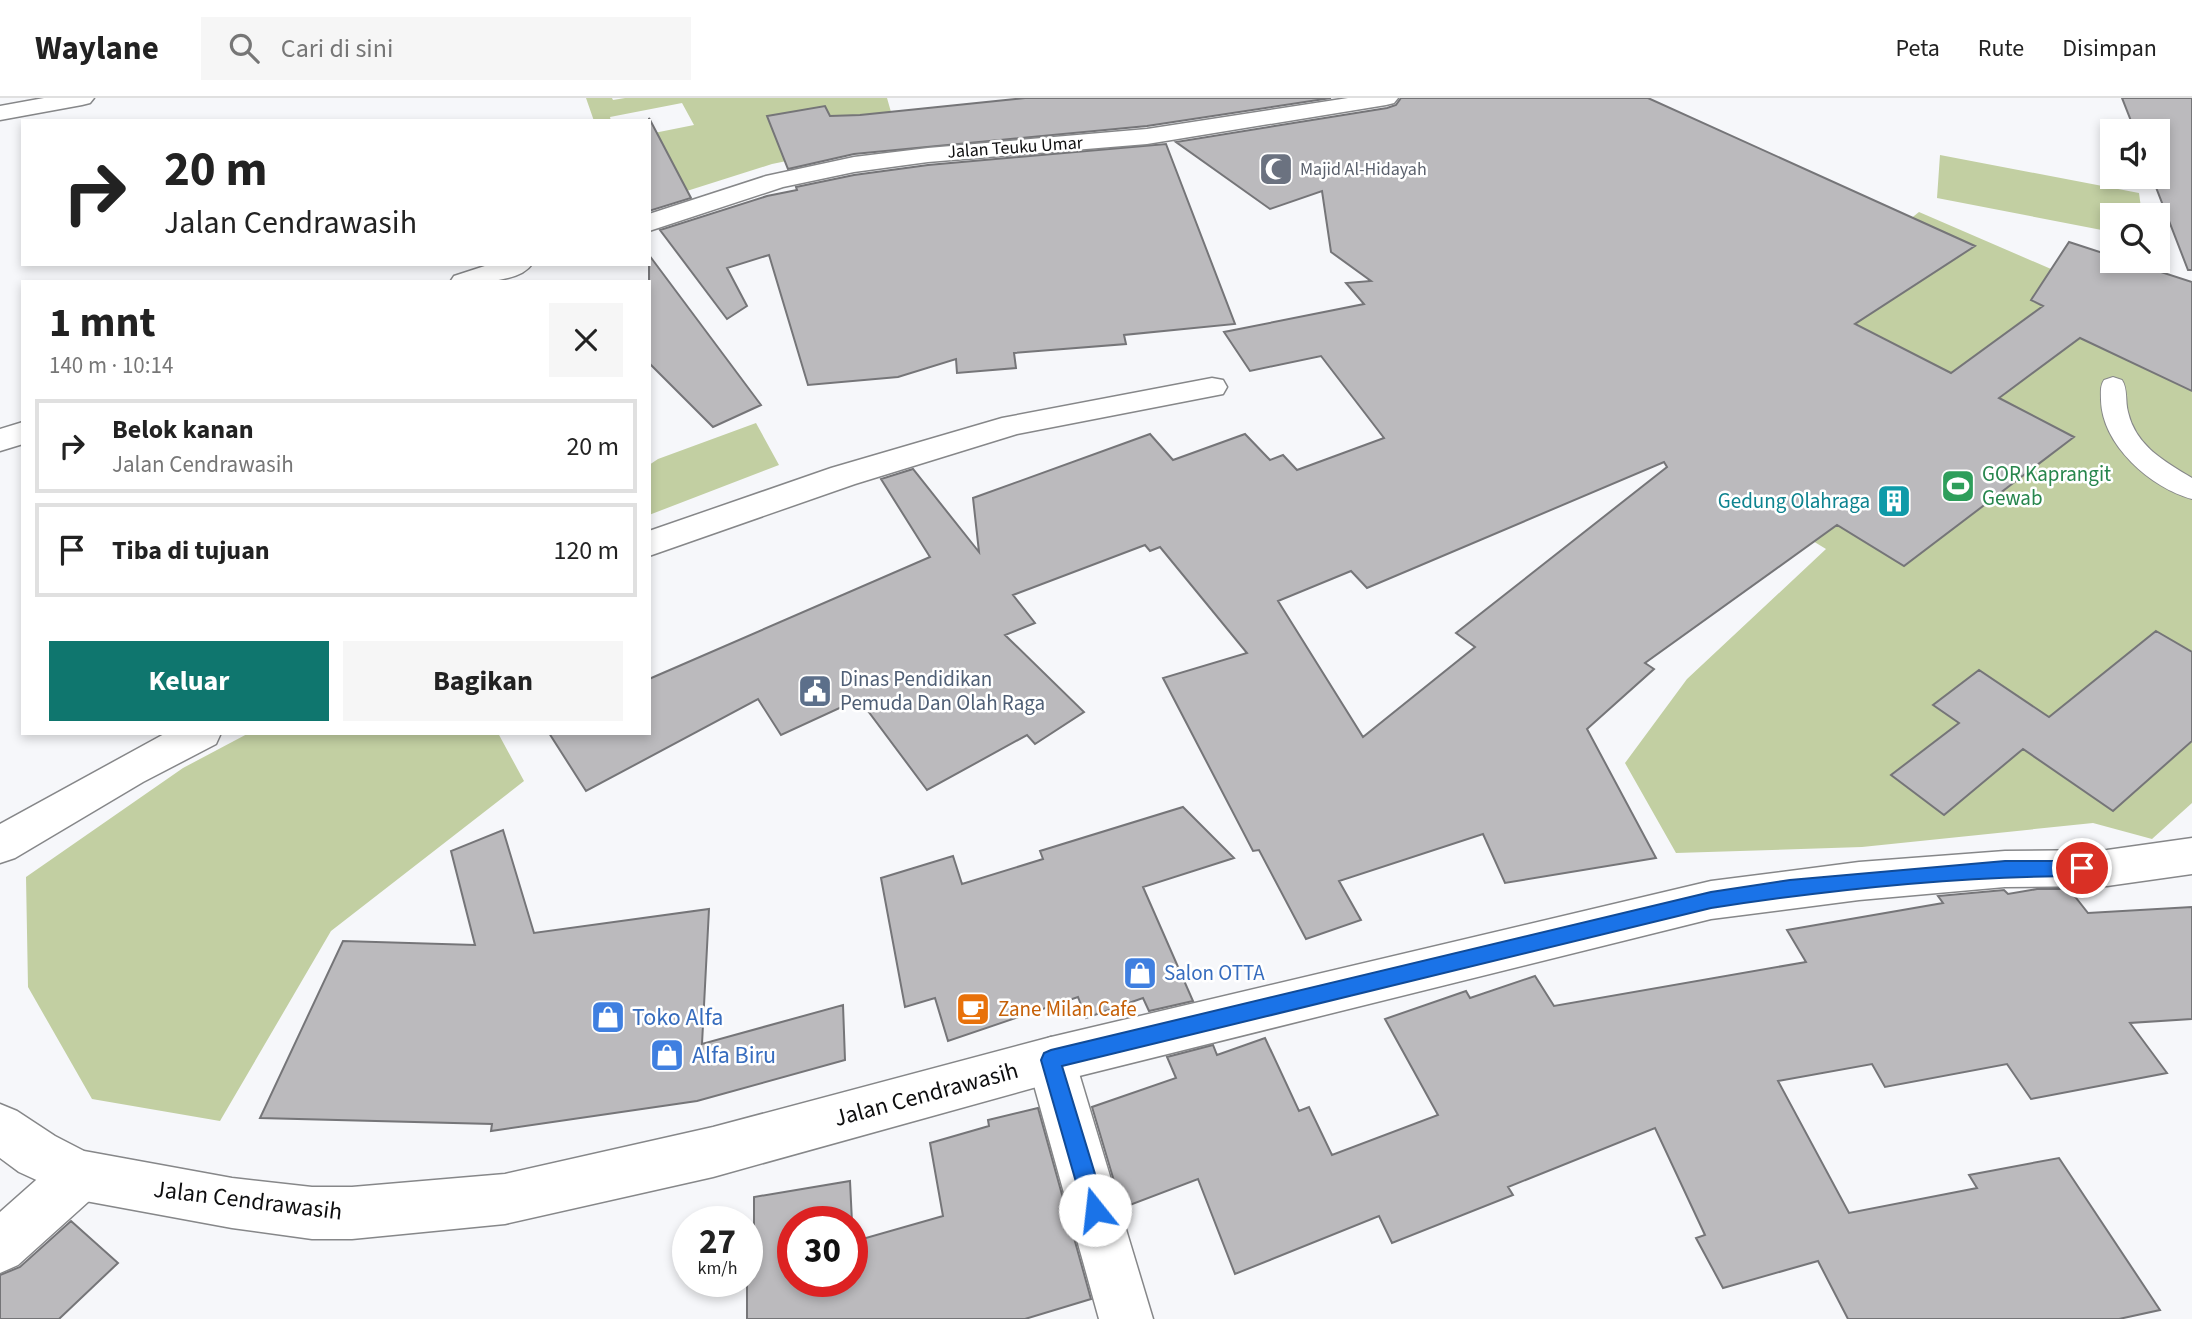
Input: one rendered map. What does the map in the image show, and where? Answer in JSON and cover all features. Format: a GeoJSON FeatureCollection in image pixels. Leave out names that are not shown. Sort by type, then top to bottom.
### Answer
{"type":"FeatureCollection","features":[{"type":"Feature","properties":{"kind":"street"},"geometry":{"type":"LineString","coordinates":[[0,113],[82,98]]}},
{"type":"Feature","properties":{"kind":"street","name":"Jalan Teuku Umar"},"geometry":{"type":"LineString","coordinates":[[651,222],[815,172],[876,161],[924,154],[1055,146],[1162,134],[1282,117],[1386,98]]}},
{"type":"Feature","properties":{"kind":"street"},"geometry":{"type":"LineString","coordinates":[[470,280],[513,266]]}},
{"type":"Feature","properties":{"kind":"street"},"geometry":{"type":"LineString","coordinates":[[651,543],[843,476],[1013,425],[1212,387]]}},
{"type":"Feature","properties":{"kind":"street"},"geometry":{"type":"LineString","coordinates":[[0,441],[21,433]]}},
{"type":"Feature","properties":{"kind":"street"},"geometry":{"type":"LineString","coordinates":[[0,845],[198,735]]}},
{"type":"Feature","properties":{"kind":"street","name":"Jalan Cendrawasih"},"geometry":{"type":"LineString","coordinates":[[0,1128],[37,1154],[80,1175],[232,1203],[312,1213],[352,1213],[505,1199],[713,1152],[1051,1060],[1711,900],[1859,881],[2005,869],[2107,868],[2192,856]]}},
{"type":"Feature","properties":{"kind":"street"},"geometry":{"type":"LineString","coordinates":[[1051,1060],[1126,1319]]}},
{"type":"Feature","properties":{"kind":"street"},"geometry":{"type":"LineString","coordinates":[[0,1247],[80,1175]]}},
{"type":"Feature","properties":{"kind":"lane"},"geometry":{"type":"LineString","coordinates":[[2113,385],[2112,407],[2123,439],[2133,452],[2192,490]]}},
{"type":"Feature","properties":{"kind":"green space"},"geometry":{"type":"Polygon","coordinates":[[[586,98],[887,98],[893,119],[889,140],[772,164],[651,202],[673,164],[662,142],[651,145],[651,134],[694,125],[682,103],[593,119],[586,98]],[[834,119],[773,130],[783,154],[834,119]]]}},
{"type":"Feature","properties":{"kind":"green space"},"geometry":{"type":"Polygon","coordinates":[[[1940,155],[2100,186],[2100,189],[2139,193],[2140,203],[2100,203],[2100,230],[1937,198],[1940,155]]]}},
{"type":"Feature","properties":{"kind":"green space","name":"GOR Kaprangit Gewab"},"geometry":{"type":"Polygon","coordinates":[[[1919,212],[2192,330],[2192,803],[2152,839],[2093,823],[1862,847],[1676,853],[1625,763],[1687,679],[1826,549],[1620,423],[1850,267],[1919,212]]]}},
{"type":"Feature","properties":{"kind":"green space"},"geometry":{"type":"Polygon","coordinates":[[[756,423],[779,465],[651,514],[651,464],[756,423]]]}},
{"type":"Feature","properties":{"kind":"green space"},"geometry":{"type":"Polygon","coordinates":[[[245,735],[499,735],[524,781],[331,931],[220,1121],[92,1099],[28,987],[26,877],[183,768],[245,735]]]}},
{"type":"Feature","properties":{"kind":"building"},"geometry":{"type":"Polygon","coordinates":[[[1025,98],[1331,98],[1147,126],[854,154],[788,169],[767,116],[825,106],[830,116],[860,115],[1025,98]]]}},
{"type":"Feature","properties":{"kind":"building"},"geometry":{"type":"Polygon","coordinates":[[[1401,98],[1648,98],[1975,246],[1855,324],[1951,373],[2043,306],[2031,300],[2069,242],[2100,252],[2100,273],[2164,273],[2192,282],[2192,391],[2080,338],[1999,398],[2074,437],[1904,566],[1837,525],[1645,663],[1654,669],[1587,729],[1656,858],[1505,883],[1483,834],[1339,881],[1361,920],[1306,939],[1259,850],[1253,851],[1163,678],[1247,653],[1160,547],[1150,551],[1145,545],[1013,595],[1035,623],[1005,635],[1084,712],[1035,744],[1027,735],[927,790],[859,699],[781,735],[758,699],[586,791],[550,735],[651,735],[651,678],[930,557],[881,479],[913,469],[979,552],[973,498],[1150,434],[1173,460],[1245,434],[1270,460],[1283,455],[1297,470],[1384,438],[1321,356],[1250,371],[1224,332],[1364,304],[1346,283],[1371,281],[1331,252],[1322,191],[1270,209],[1176,142],[1387,108],[1396,105],[1401,98]],[[1664,462],[1367,588],[1351,571],[1278,601],[1363,737],[1475,647],[1456,633],[1667,467],[1664,462]]]}},
{"type":"Feature","properties":{"kind":"building"},"geometry":{"type":"Polygon","coordinates":[[[2122,98],[2192,98],[2192,270],[2188,270],[2170,224],[2170,203],[2162,203],[2157,189],[2170,189],[2170,119],[2130,119],[2122,98]]]}},
{"type":"Feature","properties":{"kind":"building"},"geometry":{"type":"Polygon","coordinates":[[[651,122],[691,198],[651,210],[651,122]]]}},
{"type":"Feature","properties":{"kind":"building"},"geometry":{"type":"Polygon","coordinates":[[[1166,144],[1235,324],[1124,335],[1126,344],[1014,353],[1016,368],[957,373],[956,359],[898,377],[808,385],[769,255],[727,268],[747,306],[727,319],[660,230],[767,196],[797,190],[796,187],[854,175],[928,165],[1166,144]]]}},
{"type":"Feature","properties":{"kind":"building"},"geometry":{"type":"Polygon","coordinates":[[[651,258],[761,405],[713,427],[651,365],[651,258]]]}},
{"type":"Feature","properties":{"kind":"building"},"geometry":{"type":"Polygon","coordinates":[[[2156,631],[2192,652],[2192,741],[2113,811],[2023,749],[1944,815],[1891,775],[1959,723],[1933,705],[1979,670],[2049,717],[2156,631]]]}},
{"type":"Feature","properties":{"kind":"building"},"geometry":{"type":"Polygon","coordinates":[[[1183,807],[1234,858],[1143,887],[1193,1001],[1149,1011],[1143,998],[1086,1018],[1078,997],[948,1041],[935,998],[905,1007],[881,878],[953,856],[962,884],[1043,859],[1040,851],[1183,807]]]}},
{"type":"Feature","properties":{"kind":"building"},"geometry":{"type":"Polygon","coordinates":[[[503,830],[534,933],[709,909],[702,1044],[843,1005],[845,1060],[697,1101],[491,1131],[492,1124],[260,1118],[343,941],[475,945],[451,851],[503,830]]]}},
{"type":"Feature","properties":{"kind":"building"},"geometry":{"type":"Polygon","coordinates":[[[2037,889],[2069,889],[2088,913],[2192,907],[2192,1019],[2130,1023],[2167,1073],[2031,1099],[2007,1064],[1885,1087],[1872,1064],[1778,1081],[1849,1213],[1977,1188],[1969,1175],[2059,1158],[2160,1310],[2119,1319],[1848,1319],[1818,1261],[1723,1288],[1696,1238],[1705,1235],[1655,1128],[1508,1187],[1513,1195],[1392,1243],[1379,1216],[1235,1274],[1198,1179],[1122,1208],[1092,1107],[1176,1078],[1167,1057],[1213,1045],[1217,1055],[1265,1038],[1299,1111],[1309,1107],[1332,1155],[1438,1115],[1385,1019],[1466,991],[1470,998],[1535,976],[1554,1006],[1806,962],[1787,930],[1943,903],[1938,896],[2004,890],[2008,894],[2037,889]]]}},
{"type":"Feature","properties":{"kind":"building"},"geometry":{"type":"Polygon","coordinates":[[[1038,1108],[1091,1299],[1025,1319],[747,1319],[747,1297],[763,1297],[763,1206],[754,1206],[754,1197],[850,1181],[851,1206],[777,1206],[777,1297],[868,1297],[868,1237],[943,1216],[930,1143],[989,1126],[988,1120],[1038,1108]]]}},
{"type":"Feature","properties":{"kind":"building"},"geometry":{"type":"Polygon","coordinates":[[[71,1221],[118,1263],[59,1319],[0,1319],[0,1275],[20,1267],[71,1221]]]}},
{"type":"Feature","properties":{"kind":"place","name":"Majid Al-Hidayah"},"geometry":{"type":"Point","coordinates":[1276,169]}},
{"type":"Feature","properties":{"kind":"place","name":"GOR Kaprangit Gewab"},"geometry":{"type":"Point","coordinates":[1958,486]}},
{"type":"Feature","properties":{"kind":"place","name":"Gedung Olahraga"},"geometry":{"type":"Point","coordinates":[1894,501]}},
{"type":"Feature","properties":{"kind":"place","name":"Dinas Pendidikan Pemuda Dan Olah Raga"},"geometry":{"type":"Point","coordinates":[815,691]}},
{"type":"Feature","properties":{"kind":"place","name":"Salon OTTA"},"geometry":{"type":"Point","coordinates":[1140,973]}},
{"type":"Feature","properties":{"kind":"place","name":"Zane Milan Cafe"},"geometry":{"type":"Point","coordinates":[973,1009]}},
{"type":"Feature","properties":{"kind":"place","name":"Toko Alfa"},"geometry":{"type":"Point","coordinates":[608,1017]}},
{"type":"Feature","properties":{"kind":"place","name":"Alfa Biru"},"geometry":{"type":"Point","coordinates":[667,1055]}},
{"type":"Feature","properties":{"kind":"route"},"geometry":{"type":"LineString","coordinates":[[1095,1210],[1051,1060],[1711,900],[1790,888],[1884,879],[2005,869],[2082,868]]}}]}
